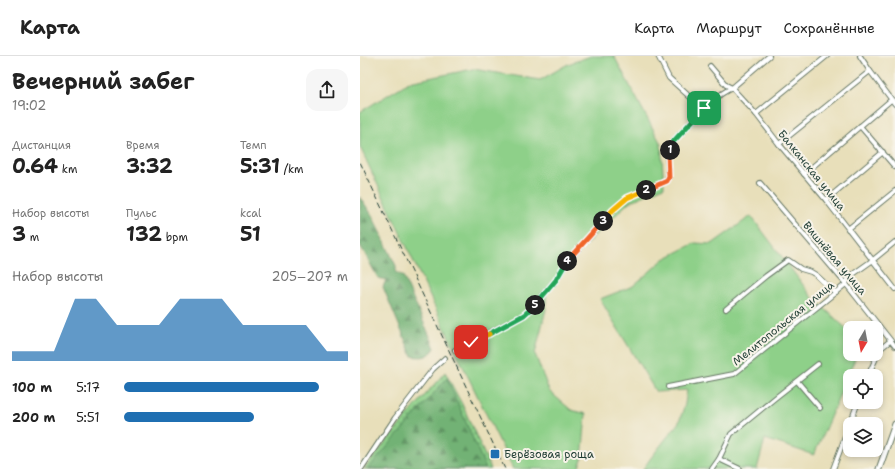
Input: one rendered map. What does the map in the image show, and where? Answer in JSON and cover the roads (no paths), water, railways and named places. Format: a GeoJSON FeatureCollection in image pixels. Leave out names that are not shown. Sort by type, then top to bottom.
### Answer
{"type":"FeatureCollection","features":[{"type":"Feature","properties":{"kind":"street"},"geometry":{"type":"LineString","coordinates":[[658,56],[669,78],[690,98],[704,108]]}},
{"type":"Feature","properties":{"kind":"street"},"geometry":{"type":"LineString","coordinates":[[455,350],[524,315],[556,280],[569,259],[613,210],[627,198],[667,181],[669,177],[668,154],[673,142],[704,108],[725,91],[732,88],[769,56]]}},
{"type":"Feature","properties":{"kind":"street"},"geometry":{"type":"LineString","coordinates":[[756,114],[827,56]]}},
{"type":"Feature","properties":{"kind":"street"},"geometry":{"type":"LineString","coordinates":[[860,56],[895,104]]}},
{"type":"Feature","properties":{"kind":"street","name":"Балканская улица"},"geometry":{"type":"LineString","coordinates":[[710,66],[726,85],[732,88],[756,114],[826,200],[895,289]]}},
{"type":"Feature","properties":{"kind":"street"},"geometry":{"type":"LineString","coordinates":[[779,144],[870,71]]}},
{"type":"Feature","properties":{"kind":"street"},"geometry":{"type":"LineString","coordinates":[[804,174],[891,100]]}},
{"type":"Feature","properties":{"kind":"street"},"geometry":{"type":"LineString","coordinates":[[860,126],[895,167]]}},
{"type":"Feature","properties":{"kind":"street"},"geometry":{"type":"LineString","coordinates":[[826,200],[882,152]]}},
{"type":"Feature","properties":{"kind":"street","name":"Вишнёвая улица"},"geometry":{"type":"LineString","coordinates":[[760,183],[846,284],[895,346]]}},
{"type":"Feature","properties":{"kind":"street"},"geometry":{"type":"LineString","coordinates":[[848,229],[895,191]]}},
{"type":"Feature","properties":{"kind":"street","name":"Мелитопольская улица"},"geometry":{"type":"LineString","coordinates":[[668,386],[734,374],[846,284],[849,277],[895,242]]}},
{"type":"Feature","properties":{"kind":"street"},"geometry":{"type":"LineString","coordinates":[[726,309],[788,260],[811,272],[836,292]]}},
{"type":"Feature","properties":{"kind":"street"},"geometry":{"type":"LineString","coordinates":[[871,369],[880,349],[890,341]]}},
{"type":"Feature","properties":{"kind":"street"},"geometry":{"type":"LineString","coordinates":[[361,469],[395,418],[433,369],[445,358]]}},
{"type":"Feature","properties":{"kind":"street"},"geometry":{"type":"LineString","coordinates":[[712,469],[731,434],[818,364]]}},
{"type":"Feature","properties":{"kind":"street"},"geometry":{"type":"LineString","coordinates":[[797,380],[820,408]]}},
{"type":"Feature","properties":{"kind":"street"},"geometry":{"type":"LineString","coordinates":[[879,469],[894,431],[895,424]]}},
{"type":"Feature","properties":{"kind":"street"},"geometry":{"type":"LineString","coordinates":[[833,469],[843,443]]}},
{"type":"Feature","properties":{"kind":"street"},"geometry":{"type":"LineString","coordinates":[[719,458],[740,469]]}},
{"type":"Feature","properties":{"kind":"railway"},"geometry":{"type":"LineString","coordinates":[[360,162],[505,469]]}},
{"type":"Feature","properties":{"kind":"place","name":"Берёзовая роща"},"geometry":{"type":"Point","coordinates":[495,454]}}]}
